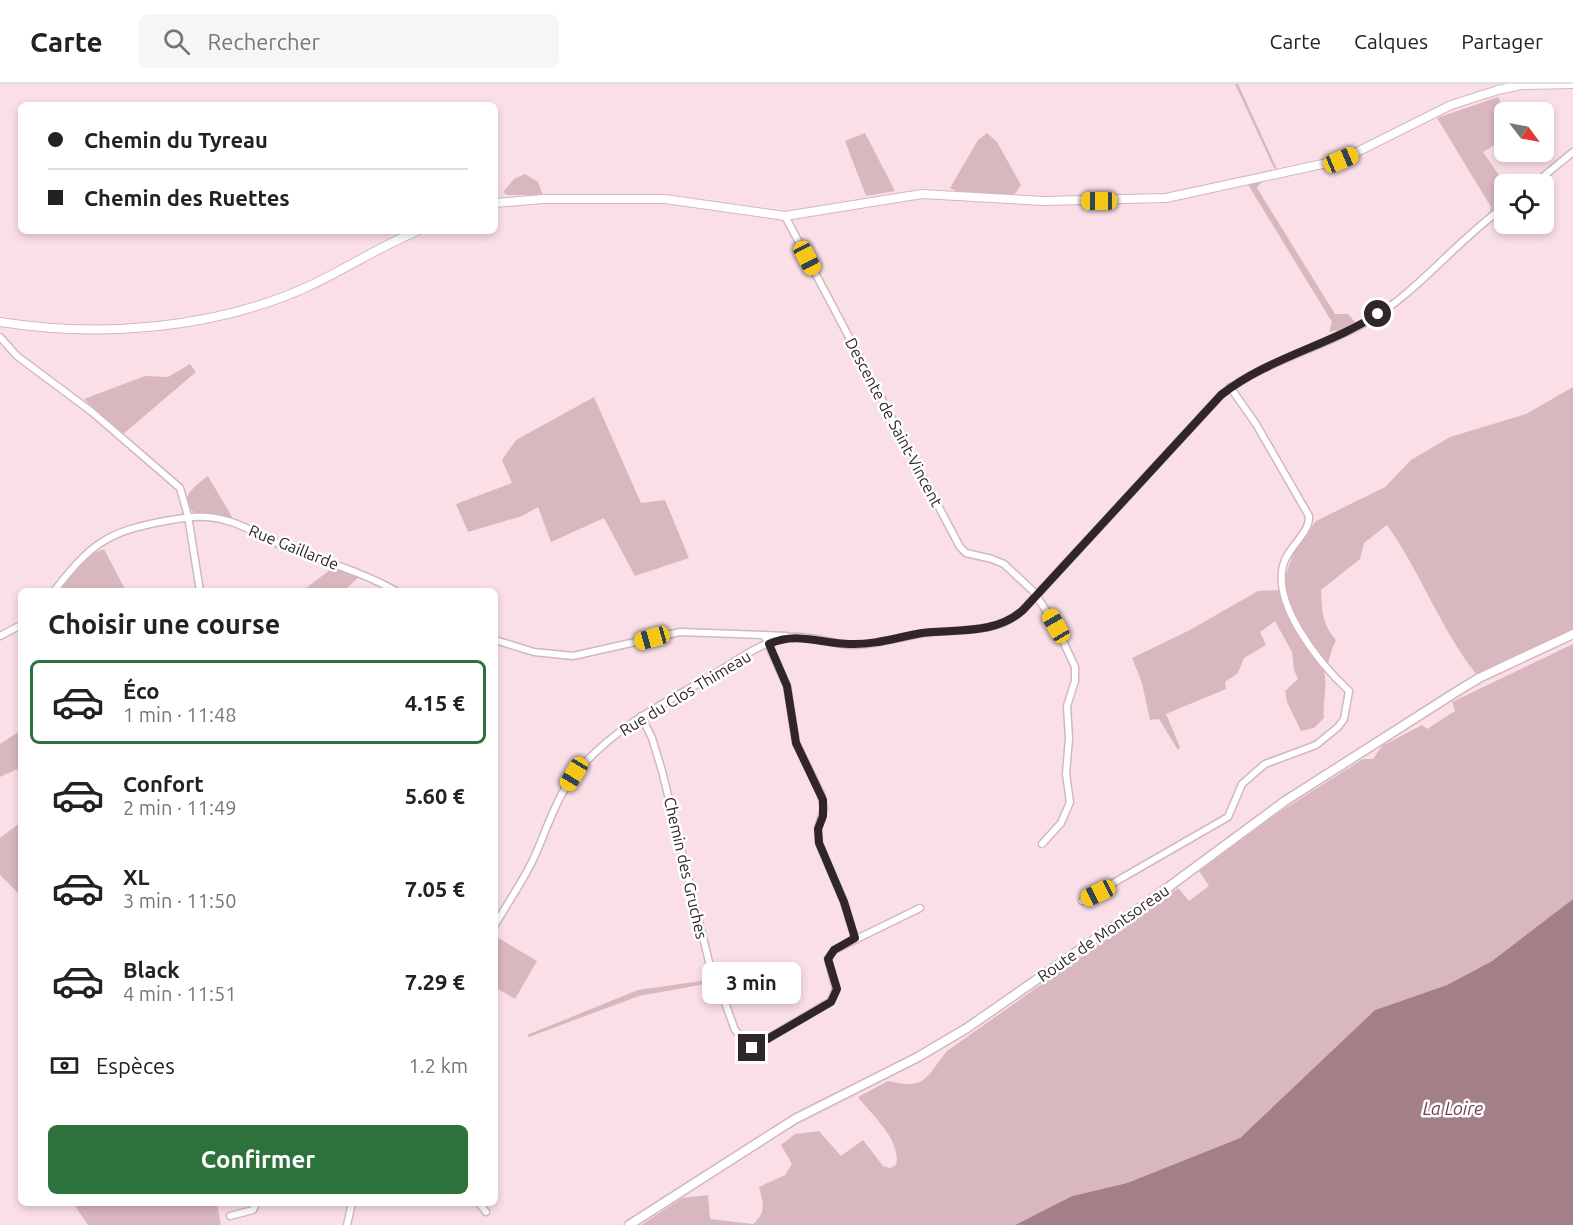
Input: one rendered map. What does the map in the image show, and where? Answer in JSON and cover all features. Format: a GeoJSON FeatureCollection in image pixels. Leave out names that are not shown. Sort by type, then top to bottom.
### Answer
{"type":"FeatureCollection","features":[{"type":"Feature","properties":{"kind":"main road","name":"Route de Montsoreau"},"geometry":{"type":"LineString","coordinates":[[629,1225],[786,1124],[918,1057],[967,1028],[1147,903],[1277,806],[1456,692],[1488,674],[1573,634]]}},
{"type":"Feature","properties":{"kind":"street"},"geometry":{"type":"LineString","coordinates":[[498,203],[527,199],[656,199],[702,202],[760,214],[785,216],[922,194],[1099,201],[1138,200],[1190,194],[1341,160],[1452,105],[1477,96],[1521,85],[1573,84]]}},
{"type":"Feature","properties":{"kind":"street"},"geometry":{"type":"LineString","coordinates":[[1546,174],[1573,152]]}},
{"type":"Feature","properties":{"kind":"street","name":"Rue du Clos Thimeau"},"geometry":{"type":"LineString","coordinates":[[498,920],[531,863],[557,803],[574,774],[601,745],[641,716],[769,644],[789,637],[852,645],[982,628],[1011,620],[1023,610],[1209,406],[1230,387],[1262,368],[1338,336],[1378,314],[1471,231],[1494,214]]}},
{"type":"Feature","properties":{"kind":"street","name":"Descente de Saint-Vincent"},"geometry":{"type":"LineString","coordinates":[[785,216],[960,547],[966,553],[1004,564],[1036,594],[1056,626],[1076,675],[1067,706],[1069,738],[1066,774],[1070,802],[1061,823],[1042,844]]}},
{"type":"Feature","properties":{"kind":"street"},"geometry":{"type":"LineString","coordinates":[[0,322],[62,329],[100,329],[194,320],[229,313],[307,287],[411,234]]}},
{"type":"Feature","properties":{"kind":"street"},"geometry":{"type":"LineString","coordinates":[[0,337],[17,356],[92,411],[180,488],[188,516],[200,588]]}},
{"type":"Feature","properties":{"kind":"street"},"geometry":{"type":"LineString","coordinates":[[1082,901],[1228,818],[1242,784],[1264,764],[1321,742],[1343,721],[1349,691],[1329,671],[1302,632],[1287,608],[1282,590],[1283,564],[1289,551],[1307,526],[1310,516],[1261,432],[1230,387]]}},
{"type":"Feature","properties":{"kind":"street","name":"Rue Gaillarde"},"geometry":{"type":"LineString","coordinates":[[56,588],[76,562],[116,533],[139,525],[188,516],[235,523],[284,546],[355,571],[390,588]]}},
{"type":"Feature","properties":{"kind":"street"},"geometry":{"type":"LineString","coordinates":[[0,636],[18,627]]}},
{"type":"Feature","properties":{"kind":"street"},"geometry":{"type":"LineString","coordinates":[[498,641],[534,652],[573,656],[680,632],[789,637]]}},
{"type":"Feature","properties":{"kind":"street"},"geometry":{"type":"LineString","coordinates":[[764,635],[787,686],[796,743],[823,800],[823,816],[818,829],[819,843],[844,902],[855,938],[921,908]]}},
{"type":"Feature","properties":{"kind":"street","name":"Chemin des Gruches"},"geometry":{"type":"LineString","coordinates":[[641,716],[652,738],[662,771],[712,974],[719,986],[735,1030],[752,1048],[831,1002],[837,989],[828,959],[834,950],[855,938]]}},
{"type":"Feature","properties":{"kind":"street"},"geometry":{"type":"LineString","coordinates":[[230,1216],[253,1210],[255,1206]]}},
{"type":"Feature","properties":{"kind":"street"},"geometry":{"type":"LineString","coordinates":[[347,1225],[351,1206]]}},
{"type":"Feature","properties":{"kind":"street"},"geometry":{"type":"LineString","coordinates":[[481,1206],[486,1212]]}},
{"type":"Feature","properties":{"kind":"shaded area"},"geometry":{"type":"Polygon","coordinates":[[[1235,84],[1238,84],[1277,169],[1274,168],[1235,84]]]}},
{"type":"Feature","properties":{"kind":"shaded area"},"geometry":{"type":"Polygon","coordinates":[[[1498,97],[1501,102],[1494,102],[1494,145],[1483,152],[1498,174],[1494,174],[1494,210],[1490,213],[1491,207],[1437,118],[1498,97]]]}},
{"type":"Feature","properties":{"kind":"shaded area"},"geometry":{"type":"Polygon","coordinates":[[[865,133],[895,191],[866,196],[845,141],[865,133]]]}},
{"type":"Feature","properties":{"kind":"shaded area"},"geometry":{"type":"Polygon","coordinates":[[[987,133],[997,142],[1021,185],[1014,195],[956,191],[950,188],[978,140],[987,133]]]}},
{"type":"Feature","properties":{"kind":"shaded area"},"geometry":{"type":"Polygon","coordinates":[[[525,174],[538,182],[543,195],[507,195],[503,192],[514,179],[525,174]]]}},
{"type":"Feature","properties":{"kind":"shaded area"},"geometry":{"type":"Polygon","coordinates":[[[1262,181],[1257,188],[1335,314],[1348,314],[1355,322],[1346,329],[1329,332],[1332,322],[1247,183],[1262,181]]]}},
{"type":"Feature","properties":{"kind":"shaded area"},"geometry":{"type":"Polygon","coordinates":[[[190,364],[196,372],[122,435],[84,399],[145,376],[168,377],[190,364]]]}},
{"type":"Feature","properties":{"kind":"shaded area"},"geometry":{"type":"Polygon","coordinates":[[[1573,387],[1573,630],[1476,674],[1452,638],[1387,525],[1364,543],[1360,559],[1321,590],[1325,623],[1336,640],[1324,671],[1324,718],[1314,728],[1301,731],[1287,702],[1285,691],[1298,679],[1294,670],[1292,652],[1275,621],[1260,632],[1266,645],[1244,658],[1238,673],[1225,682],[1226,689],[1166,714],[1180,747],[1178,750],[1159,719],[1150,720],[1142,683],[1132,658],[1188,631],[1258,591],[1280,590],[1295,549],[1316,521],[1385,487],[1411,460],[1450,437],[1526,414],[1573,387]]]}},
{"type":"Feature","properties":{"kind":"shaded area"},"geometry":{"type":"Polygon","coordinates":[[[594,397],[641,503],[665,500],[689,558],[635,576],[604,518],[551,542],[538,507],[522,516],[468,532],[456,504],[512,483],[502,460],[516,440],[594,397]]]}},
{"type":"Feature","properties":{"kind":"shaded area"},"geometry":{"type":"Polygon","coordinates":[[[208,476],[232,517],[230,519],[195,513],[189,508],[187,498],[208,476]]]}},
{"type":"Feature","properties":{"kind":"shaded area"},"geometry":{"type":"Polygon","coordinates":[[[104,549],[124,588],[58,588],[91,554],[104,549]]]}},
{"type":"Feature","properties":{"kind":"shaded area"},"geometry":{"type":"Polygon","coordinates":[[[335,566],[362,574],[347,588],[306,588],[335,566]]]}},
{"type":"Feature","properties":{"kind":"shaded area"},"geometry":{"type":"Polygon","coordinates":[[[1573,644],[1573,899],[1492,961],[1447,985],[1375,1010],[1240,1138],[1127,1183],[1072,1196],[1015,1225],[641,1225],[682,1198],[708,1195],[710,1219],[753,1224],[762,1211],[763,1203],[759,1187],[785,1175],[792,1164],[781,1145],[795,1134],[819,1131],[841,1156],[863,1140],[883,1166],[890,1168],[896,1165],[895,1147],[885,1129],[858,1097],[888,1081],[911,1084],[924,1080],[947,1051],[1178,888],[1189,901],[1209,886],[1199,871],[1281,811],[1363,759],[1373,759],[1382,746],[1422,725],[1427,729],[1455,711],[1452,702],[1573,644]]]}},
{"type":"Feature","properties":{"kind":"shaded area"},"geometry":{"type":"Polygon","coordinates":[[[18,732],[18,772],[17,769],[0,777],[0,744],[18,732]]]}},
{"type":"Feature","properties":{"kind":"shaded area"},"geometry":{"type":"Polygon","coordinates":[[[18,824],[18,893],[0,875],[0,838],[18,824]]]}},
{"type":"Feature","properties":{"kind":"shaded area"},"geometry":{"type":"Polygon","coordinates":[[[498,938],[537,961],[515,999],[498,989],[498,938]]]}},
{"type":"Feature","properties":{"kind":"shaded area"},"geometry":{"type":"Polygon","coordinates":[[[708,980],[711,983],[639,996],[529,1037],[527,1035],[638,990],[708,980]]]}},
{"type":"Feature","properties":{"kind":"shaded area"},"geometry":{"type":"Polygon","coordinates":[[[75,1206],[218,1206],[221,1225],[88,1225],[75,1206]]]}},
{"type":"Feature","properties":{"kind":"water","name":"La Loire"},"geometry":{"type":"Polygon","coordinates":[[[1573,899],[1573,1225],[1015,1225],[1072,1196],[1127,1183],[1240,1138],[1375,1010],[1447,985],[1492,961],[1573,899]]]}},
{"type":"Feature","properties":{"kind":"route"},"geometry":{"type":"LineString","coordinates":[[752,1048],[784,1027],[831,1002],[837,989],[828,959],[834,950],[855,938],[844,902],[827,866],[817,836],[823,816],[823,800],[816,781],[796,743],[787,686],[769,644],[789,637],[852,645],[873,643],[920,634],[982,628],[1011,620],[1023,610],[1221,395],[1239,380],[1252,373],[1338,336],[1378,314]]}}]}
